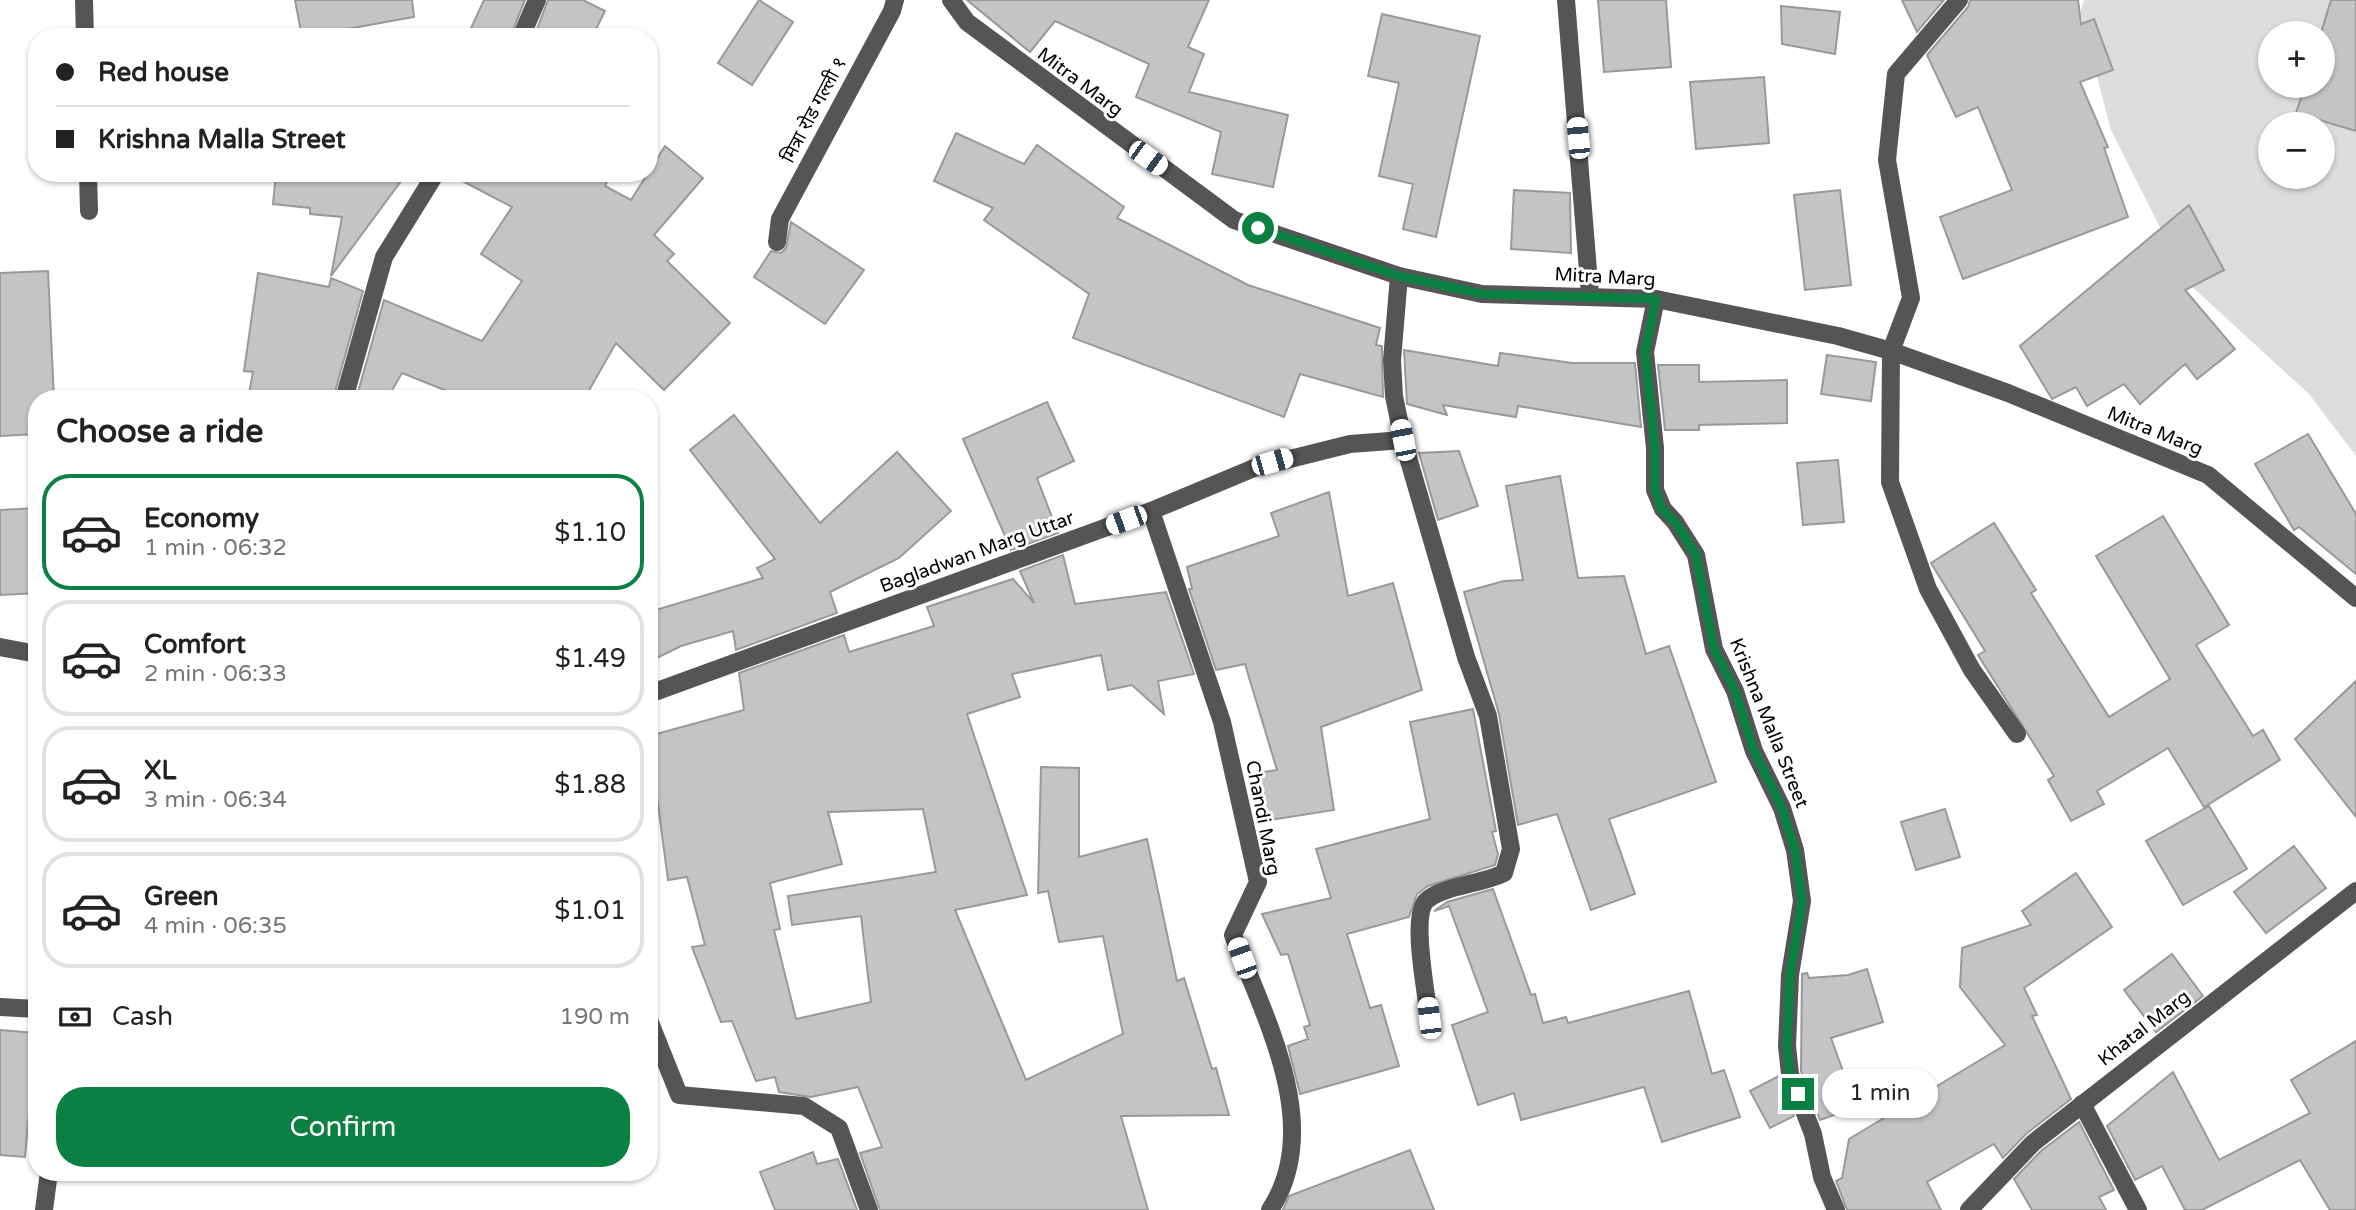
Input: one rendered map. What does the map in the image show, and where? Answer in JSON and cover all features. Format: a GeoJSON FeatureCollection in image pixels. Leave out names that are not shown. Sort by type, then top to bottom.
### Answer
{"type":"FeatureCollection","features":[{"type":"Feature","properties":{"kind":"street"},"geometry":{"type":"LineString","coordinates":[[84,0],[85,28]]}},
{"type":"Feature","properties":{"kind":"street"},"geometry":{"type":"LineString","coordinates":[[525,28],[537,0]]}},
{"type":"Feature","properties":{"kind":"street","name":"मित्रा रोड गल्ली १"},"geometry":{"type":"LineString","coordinates":[[778,242],[780,219],[892,11],[895,0]]}},
{"type":"Feature","properties":{"kind":"street","name":"Mitra Marg"},"geometry":{"type":"LineString","coordinates":[[951,0],[967,22],[1234,220],[1399,276],[1482,294],[1590,295],[1656,299],[1838,336],[1891,351],[2008,393],[2208,475],[2356,597]]}},
{"type":"Feature","properties":{"kind":"street"},"geometry":{"type":"LineString","coordinates":[[1566,0],[1590,295]]}},
{"type":"Feature","properties":{"kind":"street"},"geometry":{"type":"LineString","coordinates":[[1959,0],[1896,74],[1887,160],[1911,298],[1891,351],[1890,482],[1928,589],[1972,670],[2017,734]]}},
{"type":"Feature","properties":{"kind":"street"},"geometry":{"type":"LineString","coordinates":[[88,182],[89,211]]}},
{"type":"Feature","properties":{"kind":"street"},"geometry":{"type":"LineString","coordinates":[[347,390],[384,257],[430,182]]}},
{"type":"Feature","properties":{"kind":"street"},"geometry":{"type":"LineString","coordinates":[[1399,276],[1392,359],[1394,396],[1403,440],[1466,657],[1488,716],[1511,849],[1504,873],[1490,880],[1439,894],[1427,900],[1421,908],[1419,928],[1429,1018]]}},
{"type":"Feature","properties":{"kind":"street","name":"Krishna Malla Street"},"geometry":{"type":"LineString","coordinates":[[1656,299],[1645,352],[1655,448],[1655,489],[1662,509],[1675,522],[1696,555],[1714,649],[1735,691],[1754,751],[1782,808],[1795,850],[1802,901],[1790,975],[1787,1046],[1790,1074],[1813,1134],[1822,1177],[1836,1210]]}},
{"type":"Feature","properties":{"kind":"street","name":"Bagladwan Marg Uttar"},"geometry":{"type":"LineString","coordinates":[[658,691],[1151,511],[1254,468],[1289,457],[1350,444],[1403,440]]}},
{"type":"Feature","properties":{"kind":"street","name":"Chandi Marg"},"geometry":{"type":"LineString","coordinates":[[1151,511],[1222,722],[1258,882],[1233,935],[1284,1074],[1294,1144],[1269,1210]]}},
{"type":"Feature","properties":{"kind":"street"},"geometry":{"type":"LineString","coordinates":[[0,647],[28,652]]}},
{"type":"Feature","properties":{"kind":"street","name":"Khatal Marg"},"geometry":{"type":"LineString","coordinates":[[1969,1210],[2033,1143],[2356,891]]}},
{"type":"Feature","properties":{"kind":"street"},"geometry":{"type":"LineString","coordinates":[[0,1007],[28,1009]]}},
{"type":"Feature","properties":{"kind":"street"},"geometry":{"type":"LineString","coordinates":[[658,1042],[680,1095],[804,1106],[839,1128],[869,1210]]}},
{"type":"Feature","properties":{"kind":"street"},"geometry":{"type":"LineString","coordinates":[[2082,1104],[2138,1210]]}},
{"type":"Feature","properties":{"kind":"street"},"geometry":{"type":"LineString","coordinates":[[44,1210],[48,1181]]}},
{"type":"Feature","properties":{"kind":"shaded area"},"geometry":{"type":"Polygon","coordinates":[[[2084,0],[2356,0],[2356,456],[2309,394],[2188,283],[2111,130],[2080,12],[2084,0]]]}},
{"type":"Feature","properties":{"kind":"building"},"geometry":{"type":"Polygon","coordinates":[[[295,0],[412,0],[414,17],[352,28],[300,28],[295,0]]]}},
{"type":"Feature","properties":{"kind":"building"},"geometry":{"type":"Polygon","coordinates":[[[484,0],[525,0],[514,28],[471,28],[484,0]]]}},
{"type":"Feature","properties":{"kind":"building"},"geometry":{"type":"Polygon","coordinates":[[[548,0],[583,0],[605,11],[596,28],[537,28],[548,0]]]}},
{"type":"Feature","properties":{"kind":"building"},"geometry":{"type":"Polygon","coordinates":[[[759,0],[793,22],[752,85],[718,63],[759,0]]]}},
{"type":"Feature","properties":{"kind":"building"},"geometry":{"type":"Polygon","coordinates":[[[967,0],[1209,0],[1188,47],[1204,54],[1189,92],[1288,115],[1273,187],[1212,174],[1221,132],[1136,97],[1149,64],[1055,21],[1030,52],[967,0]]]}},
{"type":"Feature","properties":{"kind":"building"},"geometry":{"type":"Polygon","coordinates":[[[1598,0],[1666,0],[1671,67],[1604,72],[1598,0]]]}},
{"type":"Feature","properties":{"kind":"building"},"geometry":{"type":"Polygon","coordinates":[[[1902,0],[1944,0],[1917,32],[1902,0]]]}},
{"type":"Feature","properties":{"kind":"building"},"geometry":{"type":"Polygon","coordinates":[[[1970,0],[2078,0],[2081,24],[2094,19],[2113,70],[2080,82],[2108,147],[2104,148],[2128,217],[1963,279],[1940,217],[2012,190],[1978,107],[1956,117],[1927,55],[1968,7],[1970,0]]]}},
{"type":"Feature","properties":{"kind":"building"},"geometry":{"type":"Polygon","coordinates":[[[2331,0],[2356,0],[2356,131],[2335,125],[2335,112],[2296,112],[2301,98],[2335,98],[2335,21],[2325,21],[2331,0]]]}},
{"type":"Feature","properties":{"kind":"building"},"geometry":{"type":"Polygon","coordinates":[[[1781,6],[1840,12],[1835,54],[1782,44],[1781,6]]]}},
{"type":"Feature","properties":{"kind":"building"},"geometry":{"type":"Polygon","coordinates":[[[1382,14],[1480,36],[1436,237],[1403,229],[1413,184],[1379,176],[1399,83],[1368,76],[1382,14]]]}},
{"type":"Feature","properties":{"kind":"building"},"geometry":{"type":"Polygon","coordinates":[[[1764,77],[1769,143],[1696,149],[1690,82],[1764,77]]]}},
{"type":"Feature","properties":{"kind":"building"},"geometry":{"type":"Polygon","coordinates":[[[956,133],[1024,164],[1037,145],[1124,207],[1117,218],[1248,285],[1380,328],[1376,345],[1382,346],[1383,397],[1300,374],[1284,417],[1073,338],[1089,294],[984,220],[993,208],[934,181],[956,133]]]}},
{"type":"Feature","properties":{"kind":"building"},"geometry":{"type":"Polygon","coordinates":[[[665,146],[703,178],[654,235],[674,254],[667,261],[730,323],[664,390],[616,343],[589,390],[444,390],[402,373],[392,390],[359,390],[384,300],[482,341],[522,281],[481,254],[512,207],[464,182],[607,182],[605,186],[631,200],[642,182],[658,182],[658,157],[665,146]]]}},
{"type":"Feature","properties":{"kind":"building"},"geometry":{"type":"Polygon","coordinates":[[[275,182],[400,182],[331,276],[342,217],[310,214],[310,208],[273,204],[275,182]]]}},
{"type":"Feature","properties":{"kind":"building"},"geometry":{"type":"Polygon","coordinates":[[[1514,190],[1570,193],[1571,253],[1511,249],[1514,190]]]}},
{"type":"Feature","properties":{"kind":"building"},"geometry":{"type":"Polygon","coordinates":[[[1840,190],[1851,285],[1805,290],[1794,195],[1840,190]]]}},
{"type":"Feature","properties":{"kind":"building"},"geometry":{"type":"Polygon","coordinates":[[[2189,205],[2224,270],[2185,290],[2235,349],[2197,379],[2185,364],[2140,404],[2124,384],[2087,406],[2076,387],[2052,399],[2020,346],[2189,205]]]}},
{"type":"Feature","properties":{"kind":"building"},"geometry":{"type":"Polygon","coordinates":[[[791,222],[864,270],[825,324],[754,277],[771,251],[781,253],[786,248],[791,222]]]}},
{"type":"Feature","properties":{"kind":"building"},"geometry":{"type":"Polygon","coordinates":[[[48,271],[54,390],[28,390],[28,434],[0,436],[0,273],[48,271]]]}},
{"type":"Feature","properties":{"kind":"building"},"geometry":{"type":"Polygon","coordinates":[[[258,273],[329,287],[331,278],[363,291],[336,390],[250,390],[253,372],[244,371],[258,273]]]}},
{"type":"Feature","properties":{"kind":"building"},"geometry":{"type":"Polygon","coordinates":[[[1404,350],[1498,366],[1500,353],[1572,363],[1635,363],[1641,427],[1518,406],[1516,417],[1443,405],[1447,415],[1407,404],[1404,350]]]}},
{"type":"Feature","properties":{"kind":"building"},"geometry":{"type":"Polygon","coordinates":[[[1827,355],[1876,362],[1871,401],[1821,394],[1827,355]]]}},
{"type":"Feature","properties":{"kind":"building"},"geometry":{"type":"Polygon","coordinates":[[[1658,365],[1699,365],[1699,382],[1787,380],[1787,423],[1699,425],[1699,430],[1665,430],[1658,365]]]}},
{"type":"Feature","properties":{"kind":"building"},"geometry":{"type":"Polygon","coordinates":[[[1047,402],[1074,461],[1037,478],[1058,533],[1011,550],[963,439],[1047,402]]]}},
{"type":"Feature","properties":{"kind":"building"},"geometry":{"type":"Polygon","coordinates":[[[734,415],[820,523],[897,452],[951,511],[899,558],[830,592],[837,613],[736,650],[733,631],[681,646],[658,658],[658,609],[763,578],[757,568],[775,559],[690,450],[734,415]]]}},
{"type":"Feature","properties":{"kind":"building"},"geometry":{"type":"Polygon","coordinates":[[[2308,434],[2356,514],[2356,574],[2299,527],[2294,530],[2255,464],[2308,434]]]}},
{"type":"Feature","properties":{"kind":"building"},"geometry":{"type":"Polygon","coordinates":[[[1459,451],[1478,506],[1438,520],[1419,453],[1459,451]]]}},
{"type":"Feature","properties":{"kind":"building"},"geometry":{"type":"Polygon","coordinates":[[[1838,460],[1844,522],[1803,525],[1797,463],[1838,460]]]}},
{"type":"Feature","properties":{"kind":"building"},"geometry":{"type":"Polygon","coordinates":[[[1560,476],[1578,578],[1624,576],[1646,654],[1669,646],[1716,782],[1609,819],[1635,894],[1591,910],[1557,814],[1518,825],[1499,714],[1464,592],[1504,581],[1523,580],[1506,486],[1560,476]]]}},
{"type":"Feature","properties":{"kind":"building"},"geometry":{"type":"Polygon","coordinates":[[[1329,492],[1348,596],[1393,583],[1422,690],[1321,727],[1334,810],[1257,822],[1250,774],[1277,770],[1245,664],[1216,670],[1189,589],[1192,589],[1187,567],[1279,536],[1271,513],[1329,492]]]}},
{"type":"Feature","properties":{"kind":"building"},"geometry":{"type":"Polygon","coordinates":[[[28,508],[28,593],[0,595],[0,510],[28,508]]]}},
{"type":"Feature","properties":{"kind":"building"},"geometry":{"type":"Polygon","coordinates":[[[2163,516],[2229,625],[2196,645],[2253,736],[2263,730],[2280,760],[2204,807],[2168,748],[2097,791],[2104,804],[2071,821],[2048,780],[2054,776],[1978,655],[1985,651],[1931,563],[1994,523],[2036,590],[2031,593],[2109,717],[2170,679],[2096,556],[2163,516]]]}},
{"type":"Feature","properties":{"kind":"building"},"geometry":{"type":"Polygon","coordinates":[[[1063,555],[1075,604],[1166,592],[1194,674],[1158,681],[1164,714],[1132,685],[1108,690],[1101,655],[1012,674],[1020,697],[967,714],[1027,895],[955,910],[1026,1080],[1123,1034],[1103,936],[1059,942],[1048,891],[1038,893],[1041,767],[1079,768],[1079,857],[1147,839],[1177,981],[1184,978],[1212,1069],[1216,1068],[1229,1115],[1121,1116],[1148,1210],[880,1210],[860,1153],[882,1147],[858,1087],[811,1097],[779,1092],[775,1077],[756,1081],[732,1021],[721,1022],[692,947],[705,945],[687,877],[668,880],[658,804],[658,734],[744,710],[739,673],[844,635],[849,652],[934,626],[927,607],[1013,579],[1034,603],[1020,571],[1063,555]],[[923,809],[828,812],[842,864],[770,883],[780,929],[774,930],[796,1019],[871,1002],[861,916],[792,925],[788,896],[936,872],[923,809]]]}},
{"type":"Feature","properties":{"kind":"building"},"geometry":{"type":"Polygon","coordinates":[[[2356,681],[2356,817],[2295,739],[2356,681]]]}},
{"type":"Feature","properties":{"kind":"building"},"geometry":{"type":"Polygon","coordinates":[[[1473,709],[1496,831],[1492,832],[1498,854],[1495,865],[1428,886],[1417,894],[1409,917],[1347,934],[1370,1008],[1381,1005],[1399,1066],[1300,1094],[1288,1046],[1308,1039],[1304,1027],[1310,1025],[1288,954],[1281,955],[1262,914],[1331,898],[1316,849],[1430,819],[1410,722],[1473,709]]]}},
{"type":"Feature","properties":{"kind":"building"},"geometry":{"type":"Polygon","coordinates":[[[2209,806],[2247,869],[2183,905],[2146,841],[2209,806]]]}},
{"type":"Feature","properties":{"kind":"building"},"geometry":{"type":"Polygon","coordinates":[[[1945,809],[1960,857],[1916,870],[1901,822],[1945,809]]]}},
{"type":"Feature","properties":{"kind":"building"},"geometry":{"type":"Polygon","coordinates":[[[2294,846],[2326,888],[2266,933],[2234,892],[2294,846]]]}},
{"type":"Feature","properties":{"kind":"building"},"geometry":{"type":"Polygon","coordinates":[[[2076,873],[2112,927],[2024,988],[2037,1015],[2032,1016],[2071,1099],[2026,1134],[2003,1158],[1994,1144],[1927,1182],[1941,1210],[1847,1210],[1836,1181],[1842,1178],[1849,1139],[2005,1045],[1960,987],[1962,948],[2031,925],[2022,911],[2076,873]]]}},
{"type":"Feature","properties":{"kind":"building"},"geometry":{"type":"Polygon","coordinates":[[[1493,889],[1531,995],[1535,994],[1543,1023],[1566,1017],[1568,1023],[1689,991],[1712,1074],[1724,1070],[1740,1117],[1662,1142],[1644,1087],[1521,1120],[1514,1093],[1478,1105],[1452,1025],[1488,1012],[1449,906],[1434,911],[1447,902],[1493,889]]]}},
{"type":"Feature","properties":{"kind":"building"},"geometry":{"type":"Polygon","coordinates":[[[2172,954],[2203,996],[2156,1032],[2124,990],[2172,954]]]}},
{"type":"Feature","properties":{"kind":"building"},"geometry":{"type":"Polygon","coordinates":[[[1867,969],[1883,1022],[1831,1038],[1856,1107],[1820,1120],[1801,1071],[1802,974],[1807,973],[1809,978],[1848,975],[1867,969]]]}},
{"type":"Feature","properties":{"kind":"building"},"geometry":{"type":"Polygon","coordinates":[[[0,1030],[28,1032],[28,1123],[25,1157],[0,1155],[0,1030]]]}},
{"type":"Feature","properties":{"kind":"building"},"geometry":{"type":"Polygon","coordinates":[[[2356,1041],[2356,1210],[2330,1210],[2300,1160],[2202,1210],[2185,1210],[2162,1166],[2135,1180],[2107,1126],[2173,1072],[2219,1160],[2310,1113],[2291,1080],[2356,1041]]]}},
{"type":"Feature","properties":{"kind":"building"},"geometry":{"type":"Polygon","coordinates":[[[1779,1076],[1794,1116],[1770,1128],[1750,1091],[1779,1076]]]}},
{"type":"Feature","properties":{"kind":"building"},"geometry":{"type":"Polygon","coordinates":[[[2079,1122],[2114,1190],[2099,1197],[2106,1210],[2032,1210],[2014,1179],[2041,1151],[2079,1122]]]}},
{"type":"Feature","properties":{"kind":"building"},"geometry":{"type":"Polygon","coordinates":[[[1410,1150],[1434,1210],[1283,1210],[1289,1196],[1410,1150]]]}},
{"type":"Feature","properties":{"kind":"building"},"geometry":{"type":"Polygon","coordinates":[[[813,1152],[817,1164],[838,1159],[857,1210],[775,1210],[760,1172],[813,1152]]]}},
{"type":"Feature","properties":{"kind":"route"},"geometry":{"type":"LineString","coordinates":[[1258,228],[1399,276],[1482,294],[1590,295],[1656,299],[1645,352],[1655,448],[1655,489],[1662,509],[1675,522],[1696,555],[1714,649],[1735,691],[1742,720],[1782,808],[1795,850],[1796,877],[1802,901],[1790,975],[1787,1046],[1790,1074],[1798,1094]]}}]}
